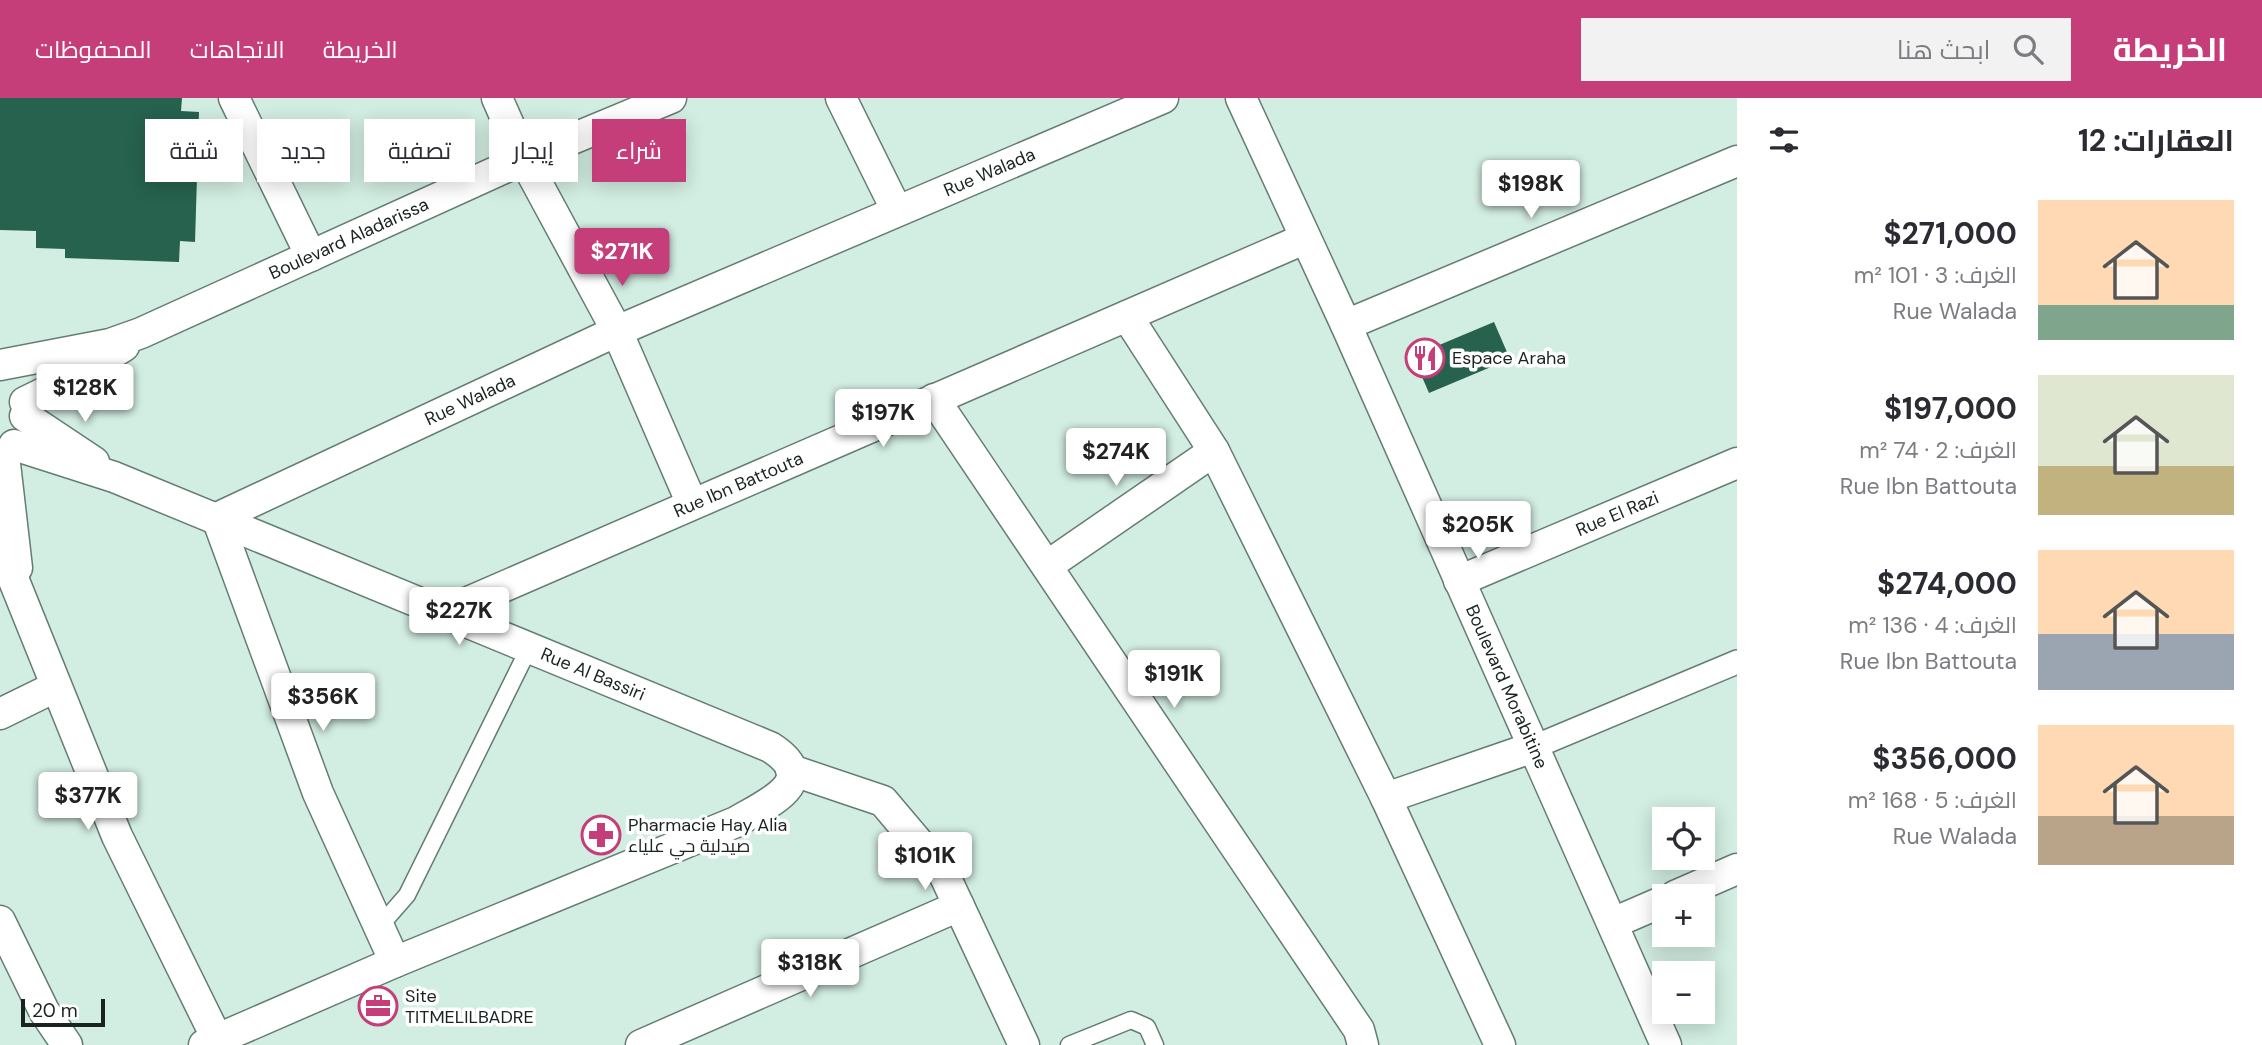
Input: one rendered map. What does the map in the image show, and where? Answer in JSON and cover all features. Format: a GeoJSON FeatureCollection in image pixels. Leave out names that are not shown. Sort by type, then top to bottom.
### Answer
{"type":"FeatureCollection","features":[{"type":"Feature","properties":{"kind":"street"},"geometry":{"type":"LineString","coordinates":[[234,98],[311,256]]}},
{"type":"Feature","properties":{"kind":"street"},"geometry":{"type":"LineString","coordinates":[[497,98],[506,119]]}},
{"type":"Feature","properties":{"kind":"street","name":"Boulevard Aladarissa"},"geometry":{"type":"LineString","coordinates":[[578,137],[671,98]]}},
{"type":"Feature","properties":{"kind":"street"},"geometry":{"type":"LineString","coordinates":[[841,98],[897,211]]}},
{"type":"Feature","properties":{"kind":"street","name":"Rue Walada"},"geometry":{"type":"LineString","coordinates":[[216,519],[617,331],[1163,98]]}},
{"type":"Feature","properties":{"kind":"street","name":"Boulevard Morabitine"},"geometry":{"type":"LineString","coordinates":[[1241,98],[1346,325],[1666,1045]]}},
{"type":"Feature","properties":{"kind":"street"},"geometry":{"type":"LineString","coordinates":[[1346,325],[1737,161]]}},
{"type":"Feature","properties":{"kind":"street","name":"Boulevard Aladarissa"},"geometry":{"type":"LineString","coordinates":[[0,366],[110,344],[141,333],[489,175]]}},
{"type":"Feature","properties":{"kind":"street"},"geometry":{"type":"LineString","coordinates":[[536,182],[617,331],[692,504]]}},
{"type":"Feature","properties":{"kind":"street","name":"Rue Ibn Battouta"},"geometry":{"type":"LineString","coordinates":[[443,613],[1304,239]]}},
{"type":"Feature","properties":{"kind":"street"},"geometry":{"type":"LineString","coordinates":[[1127,316],[1214,451],[1385,798],[1500,1045]]}},
{"type":"Feature","properties":{"kind":"street","name":"Boulevard Aladarissa"},"geometry":{"type":"LineString","coordinates":[[25,409],[102,362],[141,333]]}},
{"type":"Feature","properties":{"kind":"street"},"geometry":{"type":"LineString","coordinates":[[0,366],[16,380],[25,409],[6,452],[19,590]]}},
{"type":"Feature","properties":{"kind":"street"},"geometry":{"type":"LineString","coordinates":[[934,399],[1359,1030],[1363,1045]]}},
{"type":"Feature","properties":{"kind":"street","name":"Rue Al Bassiri"},"geometry":{"type":"LineString","coordinates":[[25,409],[114,477]]}},
{"type":"Feature","properties":{"kind":"street"},"geometry":{"type":"LineString","coordinates":[[1047,566],[1214,451]]}},
{"type":"Feature","properties":{"kind":"street","name":"Rue Al Bassiri"},"geometry":{"type":"LineString","coordinates":[[6,452],[114,477],[771,747],[784,756],[791,770]]}},
{"type":"Feature","properties":{"kind":"street","name":"Rue El Razi"},"geometry":{"type":"LineString","coordinates":[[1459,581],[1737,463]]}},
{"type":"Feature","properties":{"kind":"street"},"geometry":{"type":"LineString","coordinates":[[216,519],[318,793],[395,961]]}},
{"type":"Feature","properties":{"kind":"street"},"geometry":{"type":"LineString","coordinates":[[0,546],[117,836],[214,1043],[395,961],[736,822],[788,792],[792,781],[791,770],[883,801],[943,872],[1024,1045]]}},
{"type":"Feature","properties":{"kind":"street"},"geometry":{"type":"LineString","coordinates":[[1385,798],[1534,747],[1737,662]]}},
{"type":"Feature","properties":{"kind":"street"},"geometry":{"type":"LineString","coordinates":[[0,714],[55,687]]}},
{"type":"Feature","properties":{"kind":"street"},"geometry":{"type":"LineString","coordinates":[[1703,884],[1737,869]]}},
{"type":"Feature","properties":{"kind":"street"},"geometry":{"type":"LineString","coordinates":[[641,1045],[959,906]]}},
{"type":"Feature","properties":{"kind":"street"},"geometry":{"type":"LineString","coordinates":[[1613,923],[1652,906]]}},
{"type":"Feature","properties":{"kind":"street"},"geometry":{"type":"LineString","coordinates":[[0,921],[44,1011],[67,1045]]}},
{"type":"Feature","properties":{"kind":"lane"},"geometry":{"type":"LineString","coordinates":[[379,927],[407,895],[529,648]]}},
{"type":"Feature","properties":{"kind":"lane"},"geometry":{"type":"LineString","coordinates":[[1069,1045],[1130,1020],[1147,1027],[1155,1045]]}},
{"type":"Feature","properties":{"kind":"building"},"geometry":{"type":"Polygon","coordinates":[[[0,98],[182,98],[181,111],[199,112],[199,119],[145,119],[145,182],[197,182],[195,242],[180,241],[179,262],[65,258],[65,249],[36,248],[36,231],[0,230],[0,98]]]}},
{"type":"Feature","properties":{"kind":"building"},"geometry":{"type":"Polygon","coordinates":[[[1494,322],[1510,359],[1429,393],[1413,356],[1494,322]]]}},
{"type":"Feature","properties":{"kind":"place","name":"Espace Araha"},"geometry":{"type":"Point","coordinates":[1425,358]}},
{"type":"Feature","properties":{"kind":"place","name":"Pharmacie Hay Alia صيدلية حي علياء"},"geometry":{"type":"Point","coordinates":[601,835]}},
{"type":"Feature","properties":{"kind":"place","name":"Site TITMELILBADRE"},"geometry":{"type":"Point","coordinates":[378,1006]}}]}
